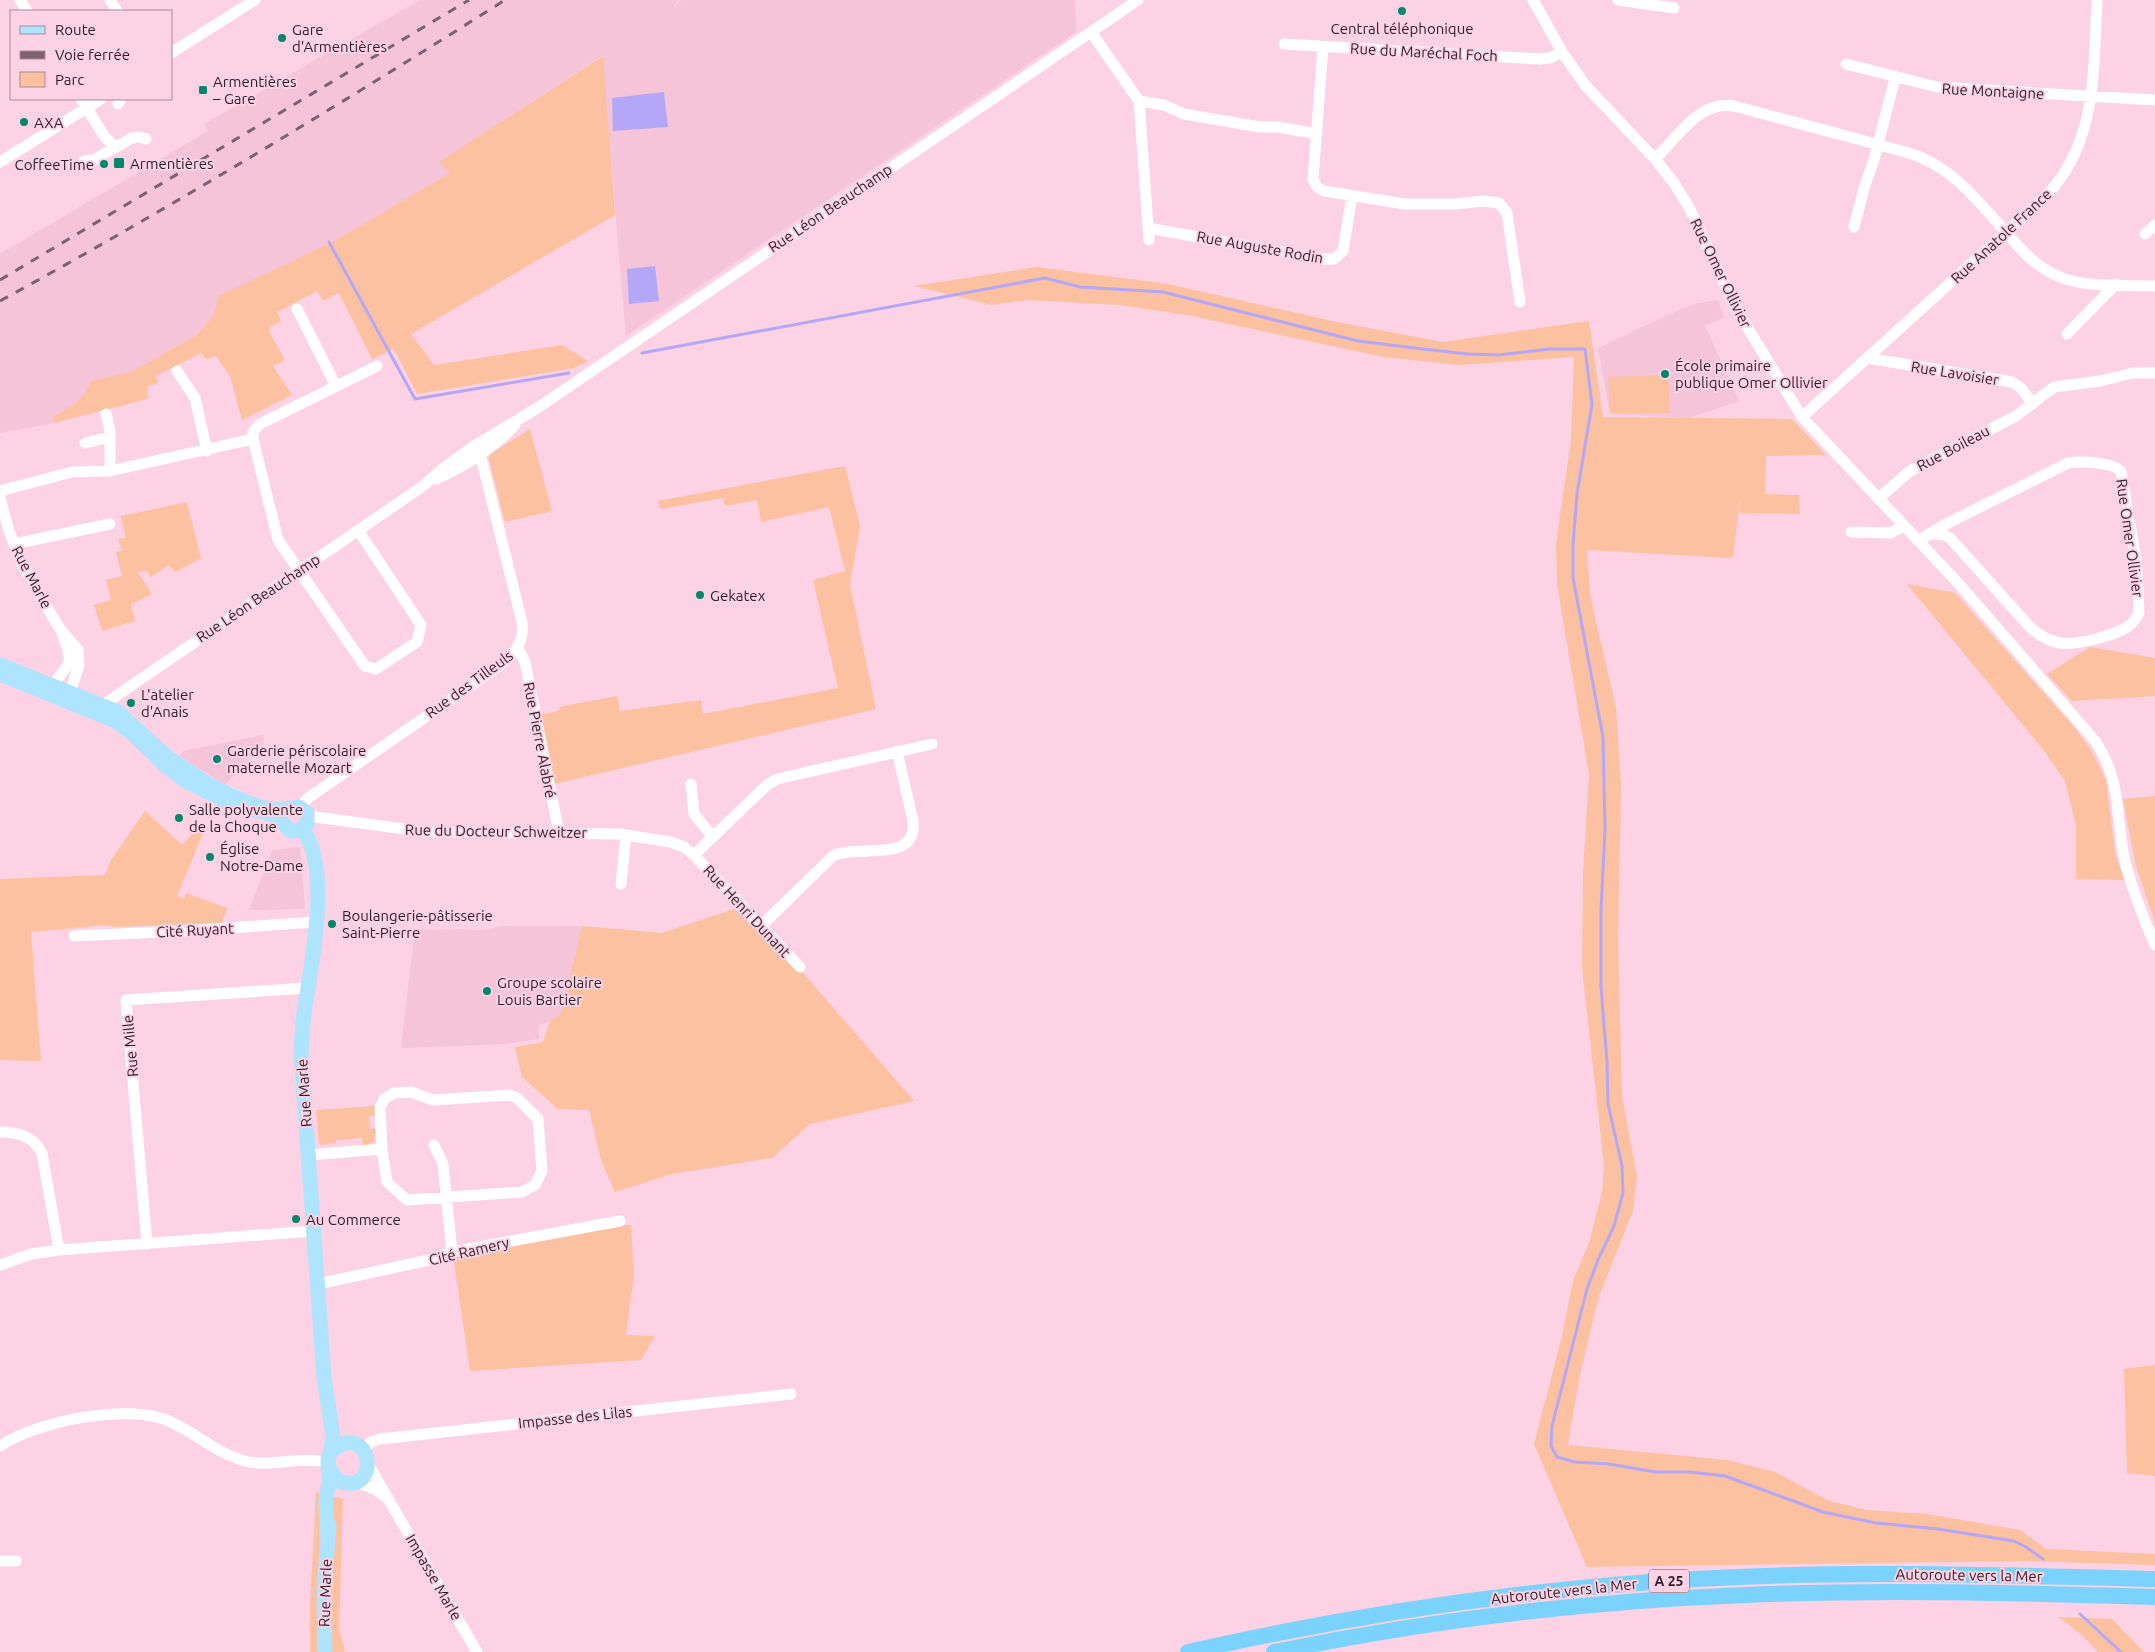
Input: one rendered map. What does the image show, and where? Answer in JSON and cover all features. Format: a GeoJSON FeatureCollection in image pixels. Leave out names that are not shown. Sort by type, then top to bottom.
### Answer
{"type":"FeatureCollection","features":[{"type":"Feature","properties":{"kind":"highway","name":"Autoroute vers la Mer"},"geometry":{"type":"LineString","coordinates":[[1188,1652],[1328,1623],[1414,1609],[1558,1590],[1638,1583],[1748,1577],[1861,1574],[2155,1579]]}},
{"type":"Feature","properties":{"kind":"highway","name":"A 25"},"geometry":{"type":"LineString","coordinates":[[1274,1652],[1364,1635],[1495,1616],[1690,1598],[1891,1592],[2000,1592],[2155,1597]]}},
{"type":"Feature","properties":{"kind":"main road"},"geometry":{"type":"LineString","coordinates":[[0,666],[51,690]]}},
{"type":"Feature","properties":{"kind":"main road"},"geometry":{"type":"LineString","coordinates":[[0,674],[51,690],[126,718],[160,752],[208,784],[239,800],[296,817]]}},
{"type":"Feature","properties":{"kind":"main road","name":"Rue Marle"},"geometry":{"type":"LineString","coordinates":[[296,817],[309,839],[316,866],[316,922],[303,1017],[302,1053],[325,1392],[333,1437],[326,1501],[325,1652]]}},
{"type":"Feature","properties":{"kind":"main road","name":"Rue Marle"},"geometry":{"type":"LineString","coordinates":[[324,1360],[342,1428],[362,1453]]}},
{"type":"Feature","properties":{"kind":"main road"},"geometry":{"type":"LineString","coordinates":[[343,1444],[362,1453],[364,1476],[354,1483],[336,1480],[329,1462],[334,1448],[343,1444]]}},
{"type":"Feature","properties":{"kind":"main road","name":"Rue Marle"},"geometry":{"type":"LineString","coordinates":[[327,1534],[336,1496],[343,1488],[354,1483]]}},
{"type":"Feature","properties":{"kind":"street"},"geometry":{"type":"LineString","coordinates":[[172,52],[240,5],[255,0]]}},
{"type":"Feature","properties":{"kind":"street","name":"Rue Léon Beauchamp"},"geometry":{"type":"LineString","coordinates":[[98,708],[423,486],[446,466],[477,450],[500,429],[524,417],[1138,0]]}},
{"type":"Feature","properties":{"kind":"street","name":"Rue Omer Ollivier"},"geometry":{"type":"LineString","coordinates":[[1533,0],[1562,52],[1594,96],[1655,159],[1674,182],[1685,201],[1735,307],[1802,417],[1959,584],[2101,750],[2109,766],[2117,796],[2127,867],[2155,945]]}},
{"type":"Feature","properties":{"kind":"street"},"geometry":{"type":"LineString","coordinates":[[1618,0],[1674,8]]}},
{"type":"Feature","properties":{"kind":"street","name":"Rue Anatole France"},"geometry":{"type":"LineString","coordinates":[[1802,417],[2052,189],[2069,166],[2085,131],[2091,96],[2097,0]]}},
{"type":"Feature","properties":{"kind":"street"},"geometry":{"type":"LineString","coordinates":[[1091,32],[1139,101],[1149,240]]}},
{"type":"Feature","properties":{"kind":"street","name":"Rue du Maréchal Foch"},"geometry":{"type":"LineString","coordinates":[[1284,44],[1544,59],[1562,52]]}},
{"type":"Feature","properties":{"kind":"street"},"geometry":{"type":"LineString","coordinates":[[1324,47],[1314,183],[1317,187],[1324,192],[1405,204],[1456,204],[1484,201],[1502,205],[1507,213],[1520,302]]}},
{"type":"Feature","properties":{"kind":"street","name":"Rue Montaigne"},"geometry":{"type":"LineString","coordinates":[[1846,64],[1895,78],[1937,87],[2091,96]]}},
{"type":"Feature","properties":{"kind":"street"},"geometry":{"type":"LineString","coordinates":[[1854,226],[1878,145],[1895,78]]}},
{"type":"Feature","properties":{"kind":"street"},"geometry":{"type":"LineString","coordinates":[[2091,96],[2155,100]]}},
{"type":"Feature","properties":{"kind":"street"},"geometry":{"type":"LineString","coordinates":[[0,162],[84,104],[98,100]]}},
{"type":"Feature","properties":{"kind":"street"},"geometry":{"type":"LineString","coordinates":[[1139,101],[1164,105],[1184,114],[1260,127],[1278,127],[1317,134]]}},
{"type":"Feature","properties":{"kind":"street"},"geometry":{"type":"LineString","coordinates":[[84,104],[105,138],[115,147]]}},
{"type":"Feature","properties":{"kind":"street"},"geometry":{"type":"LineString","coordinates":[[1655,159],[1698,115],[1710,107],[1721,104],[1734,106],[1917,155],[1940,166],[1961,183],[2032,260],[2053,274],[2074,281],[2155,286]]}},
{"type":"Feature","properties":{"kind":"street"},"geometry":{"type":"LineString","coordinates":[[84,161],[93,160],[137,137],[146,139]]}},
{"type":"Feature","properties":{"kind":"street","name":"Rue Auguste Rodin"},"geometry":{"type":"LineString","coordinates":[[1148,228],[1321,259],[1334,259],[1342,252],[1352,196]]}},
{"type":"Feature","properties":{"kind":"street"},"geometry":{"type":"LineString","coordinates":[[2145,234],[2155,225]]}},
{"type":"Feature","properties":{"kind":"street"},"geometry":{"type":"LineString","coordinates":[[2067,334],[2116,284]]}},
{"type":"Feature","properties":{"kind":"street"},"geometry":{"type":"LineString","coordinates":[[297,309],[336,386]]}},
{"type":"Feature","properties":{"kind":"street","name":"Rue Lavoisier"},"geometry":{"type":"LineString","coordinates":[[1867,358],[2012,382],[2020,388],[2033,404]]}},
{"type":"Feature","properties":{"kind":"street"},"geometry":{"type":"LineString","coordinates":[[358,530],[421,625],[416,642],[376,669],[365,666],[275,534],[253,432],[260,424],[376,366]]}},
{"type":"Feature","properties":{"kind":"street"},"geometry":{"type":"LineString","coordinates":[[177,371],[195,398],[207,451]]}},
{"type":"Feature","properties":{"kind":"street","name":"Rue Boileau"},"geometry":{"type":"LineString","coordinates":[[1878,499],[1910,471],[2016,416],[2058,386],[2100,381],[2133,373],[2155,373]]}},
{"type":"Feature","properties":{"kind":"street"},"geometry":{"type":"LineString","coordinates":[[106,414],[110,438],[110,471]]}},
{"type":"Feature","properties":{"kind":"street"},"geometry":{"type":"LineString","coordinates":[[85,443],[110,438]]}},
{"type":"Feature","properties":{"kind":"street"},"geometry":{"type":"LineString","coordinates":[[0,491],[78,471],[110,471],[207,451],[253,439]]}},
{"type":"Feature","properties":{"kind":"street","name":"Rue des Tilleuls"},"geometry":{"type":"LineString","coordinates":[[296,817],[308,798],[495,669],[518,648],[522,633],[522,622],[477,450]]}},
{"type":"Feature","properties":{"kind":"street","name":"Rue Omer Ollivier"},"geometry":{"type":"LineString","coordinates":[[1918,541],[1944,525],[2068,463],[2080,462],[2116,467],[2121,472],[2137,565],[2139,613],[2128,627],[2112,634],[2066,644],[2054,642],[2029,626],[1950,538],[1944,534],[1931,534]]}},
{"type":"Feature","properties":{"kind":"street","name":"Rue Marle"},"geometry":{"type":"LineString","coordinates":[[0,498],[14,544],[29,576],[58,626],[69,652],[70,662],[68,668],[51,690]]}},
{"type":"Feature","properties":{"kind":"street"},"geometry":{"type":"LineString","coordinates":[[14,544],[110,524]]}},
{"type":"Feature","properties":{"kind":"street"},"geometry":{"type":"LineString","coordinates":[[1851,532],[1890,533],[1904,526]]}},
{"type":"Feature","properties":{"kind":"street","name":"Rue Marle"},"geometry":{"type":"LineString","coordinates":[[58,626],[74,643],[80,657],[69,697]]}},
{"type":"Feature","properties":{"kind":"street","name":"Rue Pierre Alabré"},"geometry":{"type":"LineString","coordinates":[[518,648],[524,662],[559,833]]}},
{"type":"Feature","properties":{"kind":"street"},"geometry":{"type":"LineString","coordinates":[[694,855],[761,790],[777,779],[932,744]]}},
{"type":"Feature","properties":{"kind":"street"},"geometry":{"type":"LineString","coordinates":[[761,926],[833,856],[848,851],[897,849],[910,840],[913,832],[913,821],[896,751]]}},
{"type":"Feature","properties":{"kind":"street"},"geometry":{"type":"LineString","coordinates":[[691,784],[694,814],[713,837]]}},
{"type":"Feature","properties":{"kind":"street","name":"Rue du Docteur Schweitzer"},"geometry":{"type":"LineString","coordinates":[[296,817],[427,832],[626,834],[671,842],[684,847],[694,855]]}},
{"type":"Feature","properties":{"kind":"street"},"geometry":{"type":"LineString","coordinates":[[621,884],[626,834]]}},
{"type":"Feature","properties":{"kind":"street","name":"Rue Henri Dunant"},"geometry":{"type":"LineString","coordinates":[[694,855],[800,966]]}},
{"type":"Feature","properties":{"kind":"street","name":"Cité Ruyant"},"geometry":{"type":"LineString","coordinates":[[74,936],[316,922]]}},
{"type":"Feature","properties":{"kind":"street","name":"Rue Mille"},"geometry":{"type":"LineString","coordinates":[[147,1244],[126,1000],[307,988]]}},
{"type":"Feature","properties":{"kind":"street"},"geometry":{"type":"LineString","coordinates":[[411,1092],[433,1100],[507,1095],[517,1098],[535,1115],[539,1123],[542,1171],[538,1181],[532,1188],[522,1192],[406,1200],[389,1185],[385,1178],[382,1149],[380,1108],[384,1099],[394,1093],[411,1092]]}},
{"type":"Feature","properties":{"kind":"street"},"geometry":{"type":"LineString","coordinates":[[0,1132],[26,1136],[36,1143],[42,1153],[59,1250]]}},
{"type":"Feature","properties":{"kind":"street"},"geometry":{"type":"LineString","coordinates":[[434,1146],[443,1164],[452,1252]]}},
{"type":"Feature","properties":{"kind":"street"},"geometry":{"type":"LineString","coordinates":[[309,1155],[382,1149]]}},
{"type":"Feature","properties":{"kind":"street","name":"Cité Ramery"},"geometry":{"type":"LineString","coordinates":[[318,1284],[429,1260],[452,1252],[620,1220]]}},
{"type":"Feature","properties":{"kind":"street"},"geometry":{"type":"LineString","coordinates":[[0,1265],[31,1254],[59,1250],[314,1231]]}},
{"type":"Feature","properties":{"kind":"street","name":"Impasse des Lilas"},"geometry":{"type":"LineString","coordinates":[[362,1453],[371,1442],[380,1439],[791,1394]]}},
{"type":"Feature","properties":{"kind":"street"},"geometry":{"type":"LineString","coordinates":[[0,1446],[22,1434],[46,1426],[110,1414],[137,1413],[172,1422],[212,1446],[244,1460],[260,1463],[311,1459],[329,1462]]}},
{"type":"Feature","properties":{"kind":"street","name":"Impasse Marle"},"geometry":{"type":"LineString","coordinates":[[362,1453],[477,1652]]}},
{"type":"Feature","properties":{"kind":"street","name":"Impasse Marle"},"geometry":{"type":"LineString","coordinates":[[354,1483],[376,1490],[390,1501]]}},
{"type":"Feature","properties":{"kind":"street"},"geometry":{"type":"LineString","coordinates":[[0,1561],[16,1561]]}},
{"type":"Feature","properties":{"kind":"shaded area"},"geometry":{"type":"Polygon","coordinates":[[[420,0],[678,0],[674,7],[681,0],[1075,0],[1076,32],[626,336],[602,56],[440,162],[451,173],[336,240],[220,296],[213,316],[197,335],[131,372],[91,381],[88,391],[71,408],[54,417],[54,423],[0,433],[0,254],[208,131],[204,124],[420,0]]]}},
{"type":"Feature","properties":{"kind":"shaded area"},"geometry":{"type":"Polygon","coordinates":[[[664,92],[668,127],[613,131],[612,98],[664,92]]]}},
{"type":"Feature","properties":{"kind":"shaded area"},"geometry":{"type":"Polygon","coordinates":[[[655,266],[659,301],[629,304],[627,269],[655,266]]]}},
{"type":"Feature","properties":{"kind":"shaded area","name":"École primaire publique Omer Ollivier"},"geometry":{"type":"Polygon","coordinates":[[[1718,300],[1725,317],[1705,326],[1739,401],[1689,418],[1610,414],[1598,348],[1681,309],[1695,304],[1718,300]]]}},
{"type":"Feature","properties":{"kind":"shaded area","name":"Garderie périscolaire maternelle Mozart"},"geometry":{"type":"Polygon","coordinates":[[[263,735],[264,743],[225,785],[180,756],[183,751],[263,735]]]}},
{"type":"Feature","properties":{"kind":"shaded area"},"geometry":{"type":"Polygon","coordinates":[[[300,847],[305,909],[249,910],[272,850],[300,847]]]}},
{"type":"Feature","properties":{"kind":"shaded area","name":"Groupe scolaire Louis Bartier"},"geometry":{"type":"Polygon","coordinates":[[[502,926],[582,926],[561,1014],[539,1025],[539,1039],[504,1044],[401,1048],[415,928],[478,931],[502,926]]]}},
{"type":"Feature","properties":{"kind":"green space"},"geometry":{"type":"Polygon","coordinates":[[[603,56],[615,215],[411,334],[434,365],[562,345],[588,361],[574,368],[417,394],[394,349],[372,359],[339,293],[323,301],[317,291],[277,312],[281,321],[269,328],[285,360],[273,366],[292,395],[242,420],[230,376],[216,356],[206,359],[201,353],[156,376],[158,383],[148,386],[147,399],[54,423],[53,417],[81,398],[91,381],[131,372],[197,335],[213,316],[219,296],[336,240],[450,173],[439,162],[603,56]]]}},
{"type":"Feature","properties":{"kind":"green space"},"geometry":{"type":"Polygon","coordinates":[[[1037,267],[1168,284],[1337,322],[1443,342],[1589,321],[1603,417],[1792,419],[1826,455],[1766,456],[1765,494],[1799,495],[1800,514],[1740,513],[1740,497],[1733,558],[1587,550],[1590,593],[1616,707],[1621,784],[1618,940],[1622,1096],[1637,1176],[1633,1211],[1599,1296],[1580,1374],[1568,1445],[1727,1460],[1775,1472],[1829,1501],[1867,1510],[1927,1514],[2020,1530],[2046,1549],[2155,1554],[2155,1565],[2022,1561],[1587,1567],[1534,1444],[1562,1336],[1573,1281],[1589,1243],[1602,1192],[1604,1166],[1582,967],[1583,873],[1589,775],[1557,584],[1556,544],[1571,440],[1574,357],[1459,365],[1384,357],[1187,315],[1119,305],[1027,300],[992,305],[914,286],[1037,267]]]}},
{"type":"Feature","properties":{"kind":"green space"},"geometry":{"type":"Polygon","coordinates":[[[1668,375],[1670,413],[1610,413],[1608,377],[1668,375]]]}},
{"type":"Feature","properties":{"kind":"green space"},"geometry":{"type":"Polygon","coordinates":[[[530,429],[552,511],[505,522],[489,459],[490,454],[530,429]]]}},
{"type":"Feature","properties":{"kind":"green space"},"geometry":{"type":"Polygon","coordinates":[[[845,466],[860,526],[850,585],[876,709],[554,784],[538,716],[560,710],[559,707],[617,696],[620,711],[701,700],[703,714],[838,688],[813,580],[845,571],[829,507],[761,522],[757,500],[725,506],[723,498],[661,509],[658,501],[845,466]]]}},
{"type":"Feature","properties":{"kind":"green space"},"geometry":{"type":"Polygon","coordinates":[[[187,502],[201,558],[175,572],[169,565],[151,577],[147,571],[138,572],[152,594],[131,604],[135,621],[102,631],[94,605],[111,600],[106,580],[122,576],[116,552],[122,551],[118,539],[126,538],[121,516],[187,502]]]}},
{"type":"Feature","properties":{"kind":"green space"},"geometry":{"type":"Polygon","coordinates":[[[1907,584],[1955,593],[2075,728],[2091,750],[2106,780],[2115,853],[2124,880],[2076,879],[2076,826],[2065,781],[2045,752],[1907,584]]]}},
{"type":"Feature","properties":{"kind":"green space"},"geometry":{"type":"Polygon","coordinates":[[[2090,647],[2155,658],[2155,696],[2072,701],[2047,674],[2090,647]]]}},
{"type":"Feature","properties":{"kind":"green space"},"geometry":{"type":"Polygon","coordinates":[[[2155,796],[2155,922],[2136,866],[2123,799],[2155,796]]]}},
{"type":"Feature","properties":{"kind":"green space"},"geometry":{"type":"Polygon","coordinates":[[[145,811],[182,845],[194,832],[203,833],[177,896],[184,899],[186,893],[227,908],[222,923],[114,927],[106,925],[31,932],[41,1061],[0,1060],[0,879],[105,875],[111,860],[145,811]]]}},
{"type":"Feature","properties":{"kind":"green space"},"geometry":{"type":"Polygon","coordinates":[[[734,909],[804,974],[914,1101],[810,1124],[772,1158],[672,1174],[615,1192],[601,1160],[589,1110],[558,1109],[522,1077],[515,1047],[543,1042],[550,1021],[561,1014],[582,926],[662,933],[734,909]]]}},
{"type":"Feature","properties":{"kind":"green space"},"geometry":{"type":"Polygon","coordinates":[[[376,1106],[376,1115],[369,1116],[370,1129],[378,1128],[373,1143],[363,1146],[362,1138],[336,1140],[336,1143],[321,1145],[319,1143],[316,1110],[376,1106]]]}},
{"type":"Feature","properties":{"kind":"green space"},"geometry":{"type":"Polygon","coordinates":[[[631,1225],[634,1274],[626,1335],[655,1336],[641,1360],[470,1371],[453,1255],[605,1227],[631,1225]]]}},
{"type":"Feature","properties":{"kind":"green space"},"geometry":{"type":"Polygon","coordinates":[[[2155,1365],[2155,1476],[2127,1473],[2124,1369],[2155,1365]]]}},
{"type":"Feature","properties":{"kind":"green space"},"geometry":{"type":"Polygon","coordinates":[[[316,1492],[343,1499],[339,1629],[345,1652],[310,1652],[310,1606],[316,1492]]]}},
{"type":"Feature","properties":{"kind":"green space"},"geometry":{"type":"Polygon","coordinates":[[[2058,1617],[2112,1619],[2144,1652],[2098,1652],[2081,1634],[2058,1617]]]}},
{"type":"Feature","properties":{"kind":"waterway"},"geometry":{"type":"LineString","coordinates":[[329,242],[415,399],[569,373]]}},
{"type":"Feature","properties":{"kind":"waterway"},"geometry":{"type":"LineString","coordinates":[[642,353],[1045,278],[1080,287],[1163,292],[1358,341],[1468,354],[1499,355],[1549,349],[1585,349],[1592,404],[1577,494],[1573,544],[1573,578],[1603,737],[1605,830],[1601,910],[1601,987],[1607,1062],[1608,1104],[1622,1166],[1623,1193],[1614,1226],[1587,1289],[1552,1426],[1551,1446],[1557,1457],[1575,1462],[1609,1464],[1655,1472],[1690,1472],[1725,1476],[1823,1512],[1876,1523],[1938,1529],[2014,1541],[2043,1559]]}},
{"type":"Feature","properties":{"kind":"waterway"},"geometry":{"type":"LineString","coordinates":[[2080,1614],[2121,1652]]}},
{"type":"Feature","properties":{"kind":"railway"},"geometry":{"type":"LineString","coordinates":[[0,280],[469,0]]}},
{"type":"Feature","properties":{"kind":"railway"},"geometry":{"type":"LineString","coordinates":[[0,301],[255,155],[505,0]]}},
{"type":"Feature","properties":{"kind":"place","name":"Central téléphonique"},"geometry":{"type":"Point","coordinates":[1402,11]}},
{"type":"Feature","properties":{"kind":"place","name":"Gare d'Armentières"},"geometry":{"type":"Point","coordinates":[282,38]}},
{"type":"Feature","properties":{"kind":"place","name":"Armentières – Gare"},"geometry":{"type":"Point","coordinates":[203,90]}},
{"type":"Feature","properties":{"kind":"place","name":"AXA"},"geometry":{"type":"Point","coordinates":[24,122]}},
{"type":"Feature","properties":{"kind":"place","name":"Armentières"},"geometry":{"type":"Point","coordinates":[119,163]}},
{"type":"Feature","properties":{"kind":"place","name":"CoffeeTime"},"geometry":{"type":"Point","coordinates":[104,164]}},
{"type":"Feature","properties":{"kind":"place","name":"École primaire publique Omer Ollivier"},"geometry":{"type":"Point","coordinates":[1665,374]}},
{"type":"Feature","properties":{"kind":"place","name":"Gekatex"},"geometry":{"type":"Point","coordinates":[700,595]}},
{"type":"Feature","properties":{"kind":"place","name":"L'atelier d'Anais"},"geometry":{"type":"Point","coordinates":[131,703]}},
{"type":"Feature","properties":{"kind":"place","name":"Garderie périscolaire maternelle Mozart"},"geometry":{"type":"Point","coordinates":[217,759]}},
{"type":"Feature","properties":{"kind":"place","name":"Salle polyvalente de la Choque"},"geometry":{"type":"Point","coordinates":[179,818]}},
{"type":"Feature","properties":{"kind":"place","name":"Église Notre-Dame"},"geometry":{"type":"Point","coordinates":[210,857]}},
{"type":"Feature","properties":{"kind":"place","name":"Boulangerie-pâtisserie Saint-Pierre"},"geometry":{"type":"Point","coordinates":[332,924]}},
{"type":"Feature","properties":{"kind":"place","name":"Groupe scolaire Louis Bartier"},"geometry":{"type":"Point","coordinates":[487,991]}},
{"type":"Feature","properties":{"kind":"place","name":"Au Commerce"},"geometry":{"type":"Point","coordinates":[296,1219]}}]}
